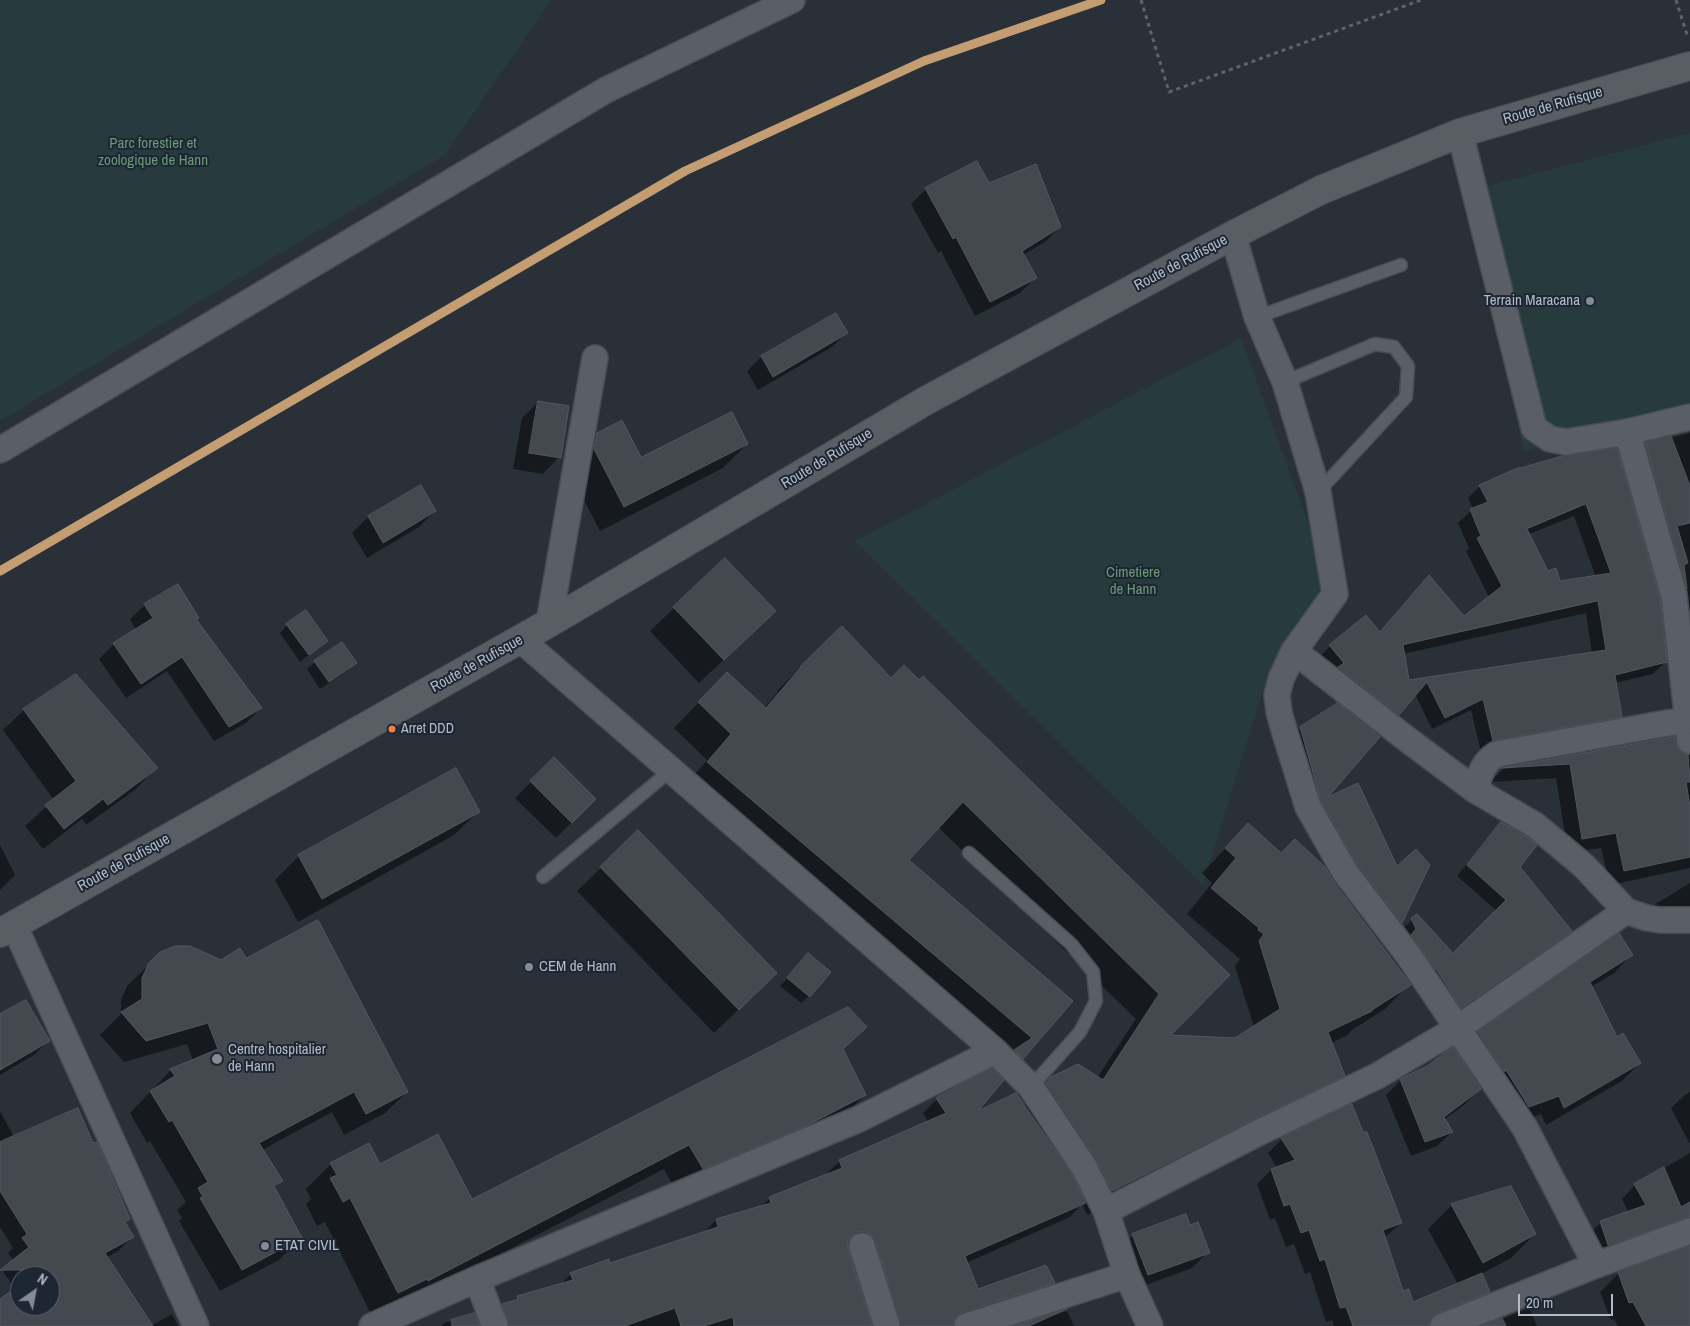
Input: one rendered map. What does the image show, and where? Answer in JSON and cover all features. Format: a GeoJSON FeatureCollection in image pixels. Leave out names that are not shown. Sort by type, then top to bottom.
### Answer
{"type":"FeatureCollection","features":[{"type":"Feature","properties":{"kind":"main road","name":"Route de Rufisque"},"geometry":{"type":"LineString","coordinates":[[7,929],[520,640],[927,400],[1233,235],[1321,190],[1460,133],[1690,66]]}},
{"type":"Feature","properties":{"kind":"street"},"geometry":{"type":"LineString","coordinates":[[0,450],[606,90],[792,0]]}},
{"type":"Feature","properties":{"kind":"street"},"geometry":{"type":"LineString","coordinates":[[1460,133],[1534,428],[1550,439],[1566,442],[1627,432],[1690,418]]}},
{"type":"Feature","properties":{"kind":"street"},"geometry":{"type":"LineString","coordinates":[[1233,235],[1256,317],[1285,382],[1318,492],[1335,594],[1294,651],[1281,679],[1277,695],[1279,712],[1308,807],[1345,872],[1409,956],[1525,1128],[1596,1265]]}},
{"type":"Feature","properties":{"kind":"street"},"geometry":{"type":"LineString","coordinates":[[549,623],[595,358]]}},
{"type":"Feature","properties":{"kind":"street"},"geometry":{"type":"LineString","coordinates":[[1475,790],[1484,765],[1488,759],[1497,754],[1668,723],[1689,728],[1682,593],[1627,432]]}},
{"type":"Feature","properties":{"kind":"street"},"geometry":{"type":"LineString","coordinates":[[520,640],[995,1050],[1031,1087],[1084,1167],[1106,1211],[1127,1274],[1150,1326]]}},
{"type":"Feature","properties":{"kind":"street"},"geometry":{"type":"LineString","coordinates":[[1294,651],[1475,790],[1535,825],[1584,866],[1626,911],[1660,920],[1690,920]]}},
{"type":"Feature","properties":{"kind":"street"},"geometry":{"type":"LineString","coordinates":[[1106,1211],[1256,1134],[1377,1076],[1458,1028],[1626,911]]}},
{"type":"Feature","properties":{"kind":"street"},"geometry":{"type":"LineString","coordinates":[[7,929],[196,1326]]}},
{"type":"Feature","properties":{"kind":"street"},"geometry":{"type":"LineString","coordinates":[[372,1326],[476,1279],[860,1119],[995,1050]]}},
{"type":"Feature","properties":{"kind":"street"},"geometry":{"type":"LineString","coordinates":[[1443,1326],[1596,1265],[1690,1231]]}},
{"type":"Feature","properties":{"kind":"street"},"geometry":{"type":"LineString","coordinates":[[862,1246],[887,1326]]}},
{"type":"Feature","properties":{"kind":"street"},"geometry":{"type":"LineString","coordinates":[[967,1326],[1127,1274]]}},
{"type":"Feature","properties":{"kind":"street"},"geometry":{"type":"LineString","coordinates":[[476,1279],[495,1326]]}},
{"type":"Feature","properties":{"kind":"lane"},"geometry":{"type":"LineString","coordinates":[[1256,317],[1401,264]]}},
{"type":"Feature","properties":{"kind":"lane"},"geometry":{"type":"LineString","coordinates":[[1285,382],[1374,344],[1394,347],[1408,366],[1406,397],[1318,492]]}},
{"type":"Feature","properties":{"kind":"lane"},"geometry":{"type":"LineString","coordinates":[[543,876],[671,770]]}},
{"type":"Feature","properties":{"kind":"lane"},"geometry":{"type":"LineString","coordinates":[[969,853],[1071,944],[1093,972],[1096,1001],[1080,1032],[1031,1087]]}},
{"type":"Feature","properties":{"kind":"path"},"geometry":{"type":"LineString","coordinates":[[1142,0],[1169,92],[1421,0]]}},
{"type":"Feature","properties":{"kind":"path"},"geometry":{"type":"LineString","coordinates":[[1676,0],[1690,43]]}},
{"type":"Feature","properties":{"kind":"green space","name":"Parc forestier et zoologique de Hann"},"geometry":{"type":"Polygon","coordinates":[[[0,0],[551,0],[445,155],[0,421],[0,0]]]}},
{"type":"Feature","properties":{"kind":"green space","name":"Terrain Maracana"},"geometry":{"type":"Polygon","coordinates":[[[1690,133],[1690,410],[1524,451],[1465,192],[1690,133]]]}},
{"type":"Feature","properties":{"kind":"green space","name":"Cimetiere de Hann"},"geometry":{"type":"Polygon","coordinates":[[[1241,338],[1331,586],[1265,684],[1203,885],[855,541],[1241,338]]]}},
{"type":"Feature","properties":{"kind":"building"},"geometry":{"type":"Polygon","coordinates":[[[977,161],[989,183],[1036,164],[1061,227],[1022,251],[1037,278],[990,302],[956,237],[953,239],[925,188],[977,161]]]}},
{"type":"Feature","properties":{"kind":"building"},"geometry":{"type":"Polygon","coordinates":[[[836,313],[848,333],[773,377],[761,356],[836,313]]]}},
{"type":"Feature","properties":{"kind":"building"},"geometry":{"type":"Polygon","coordinates":[[[538,401],[569,406],[561,458],[529,453],[538,401]]]}},
{"type":"Feature","properties":{"kind":"building"},"geometry":{"type":"Polygon","coordinates":[[[732,412],[748,444],[624,507],[594,449],[597,433],[622,420],[641,457],[732,412]]]}},
{"type":"Feature","properties":{"kind":"building"},"geometry":{"type":"Polygon","coordinates":[[[1671,436],[1690,486],[1690,523],[1677,526],[1688,563],[1684,565],[1687,589],[1645,442],[1671,436]]]}},
{"type":"Feature","properties":{"kind":"building"},"geometry":{"type":"Polygon","coordinates":[[[1617,448],[1660,598],[1667,662],[1615,675],[1622,717],[1493,741],[1483,699],[1445,718],[1427,682],[1399,715],[1338,667],[1344,663],[1329,645],[1366,615],[1380,632],[1429,575],[1464,616],[1502,586],[1477,538],[1481,536],[1470,509],[1488,502],[1479,485],[1520,467],[1562,456],[1617,448]],[[1586,504],[1527,529],[1548,571],[1556,568],[1560,581],[1611,573],[1586,504]],[[1598,601],[1403,645],[1409,680],[1606,650],[1598,601]]]}},
{"type":"Feature","properties":{"kind":"building"},"geometry":{"type":"Polygon","coordinates":[[[421,485],[436,511],[383,543],[368,516],[421,485]]]}},
{"type":"Feature","properties":{"kind":"building"},"geometry":{"type":"Polygon","coordinates":[[[725,558],[776,611],[724,660],[673,607],[725,558]]]}},
{"type":"Feature","properties":{"kind":"building"},"geometry":{"type":"Polygon","coordinates":[[[178,584],[199,618],[196,619],[262,708],[229,727],[182,657],[141,684],[113,643],[153,618],[144,604],[178,584]]]}},
{"type":"Feature","properties":{"kind":"building"},"geometry":{"type":"Polygon","coordinates":[[[306,610],[328,641],[309,655],[286,624],[306,610]]]}},
{"type":"Feature","properties":{"kind":"building"},"geometry":{"type":"Polygon","coordinates":[[[842,626],[891,678],[904,665],[919,680],[923,676],[1230,975],[1171,1035],[1235,1038],[1280,1009],[1259,941],[1264,934],[1211,888],[1236,858],[1225,848],[1248,823],[1281,853],[1295,839],[1325,867],[1333,881],[1411,985],[1372,1011],[1328,1032],[1345,1076],[1250,1121],[1112,1191],[1096,1159],[1046,1083],[1051,1077],[1078,1064],[1103,1080],[1159,994],[963,802],[909,860],[1073,1001],[1023,1059],[1014,1050],[1032,1038],[707,762],[731,734],[698,702],[727,672],[766,708],[801,666],[842,626]]]}},
{"type":"Feature","properties":{"kind":"building"},"geometry":{"type":"Polygon","coordinates":[[[342,642],[357,663],[329,682],[314,661],[342,642]]]}},
{"type":"Feature","properties":{"kind":"building"},"geometry":{"type":"Polygon","coordinates":[[[76,674],[158,768],[108,805],[103,799],[64,829],[45,805],[76,781],[23,709],[76,674]]]}},
{"type":"Feature","properties":{"kind":"building"},"geometry":{"type":"Polygon","coordinates":[[[1338,703],[1380,737],[1328,797],[1358,783],[1397,866],[1416,849],[1430,865],[1402,923],[1357,864],[1321,801],[1300,727],[1338,703]]]}},
{"type":"Feature","properties":{"kind":"building"},"geometry":{"type":"Polygon","coordinates":[[[1675,737],[1678,749],[1688,755],[1690,782],[1686,782],[1690,807],[1690,857],[1624,871],[1616,833],[1582,839],[1570,764],[1502,768],[1675,737]]]}},
{"type":"Feature","properties":{"kind":"building"},"geometry":{"type":"Polygon","coordinates":[[[554,757],[596,799],[572,823],[530,781],[554,757]]]}},
{"type":"Feature","properties":{"kind":"building"},"geometry":{"type":"Polygon","coordinates":[[[456,768],[480,812],[322,899],[298,855],[456,768]]]}},
{"type":"Feature","properties":{"kind":"building"},"geometry":{"type":"Polygon","coordinates":[[[1501,822],[1537,845],[1520,867],[1572,931],[1461,1008],[1411,935],[1416,929],[1411,918],[1417,914],[1453,953],[1506,900],[1467,865],[1501,822]]]}},
{"type":"Feature","properties":{"kind":"building"},"geometry":{"type":"Polygon","coordinates":[[[638,830],[777,973],[739,1010],[600,867],[638,830]]]}},
{"type":"Feature","properties":{"kind":"building","name":"Centre hospitalier de Hann"},"geometry":{"type":"Polygon","coordinates":[[[318,920],[408,1092],[366,1114],[354,1092],[259,1143],[283,1181],[274,1186],[302,1238],[242,1270],[200,1198],[203,1197],[198,1188],[208,1182],[172,1120],[169,1122],[150,1091],[175,1076],[170,1069],[218,1049],[208,1023],[146,1041],[121,1012],[142,999],[142,978],[149,963],[160,952],[175,946],[190,946],[221,960],[240,948],[246,958],[318,920]]]}},
{"type":"Feature","properties":{"kind":"building"},"geometry":{"type":"Polygon","coordinates":[[[1619,933],[1633,955],[1590,982],[1617,1037],[1623,1033],[1641,1063],[1564,1108],[1559,1096],[1529,1107],[1506,1070],[1504,1072],[1478,1032],[1619,933]]]}},
{"type":"Feature","properties":{"kind":"building"},"geometry":{"type":"Polygon","coordinates":[[[808,953],[831,972],[810,997],[787,978],[808,953]]]}},
{"type":"Feature","properties":{"kind":"building"},"geometry":{"type":"Polygon","coordinates":[[[26,1000],[50,1041],[0,1070],[0,1014],[26,1000]]]}},
{"type":"Feature","properties":{"kind":"building"},"geometry":{"type":"Polygon","coordinates":[[[848,1007],[867,1027],[843,1049],[866,1095],[804,1127],[703,1169],[689,1145],[428,1281],[427,1279],[398,1293],[350,1198],[343,1202],[330,1178],[337,1175],[330,1163],[369,1143],[380,1164],[438,1134],[472,1199],[848,1007]]]}},
{"type":"Feature","properties":{"kind":"building"},"geometry":{"type":"Polygon","coordinates":[[[1453,1047],[1481,1089],[1444,1117],[1453,1132],[1425,1142],[1400,1079],[1427,1066],[1453,1047]]]}},
{"type":"Feature","properties":{"kind":"building"},"geometry":{"type":"Polygon","coordinates":[[[992,1068],[1004,1080],[978,1111],[1016,1093],[1072,1174],[1086,1203],[965,1256],[978,1289],[1046,1265],[1055,1283],[963,1312],[956,1317],[953,1326],[901,1326],[876,1242],[866,1232],[858,1232],[848,1242],[848,1250],[872,1326],[734,1326],[733,1317],[704,1326],[681,1326],[675,1308],[625,1326],[509,1326],[502,1304],[518,1299],[517,1296],[573,1280],[570,1273],[609,1259],[610,1263],[718,1227],[716,1219],[771,1203],[769,1197],[842,1168],[839,1160],[946,1113],[936,1098],[992,1068]]]}},
{"type":"Feature","properties":{"kind":"building"},"geometry":{"type":"Polygon","coordinates":[[[1352,1104],[1363,1132],[1367,1132],[1402,1223],[1383,1230],[1403,1291],[1409,1289],[1413,1302],[1482,1273],[1490,1292],[1437,1313],[1431,1318],[1429,1326],[1353,1326],[1346,1307],[1340,1308],[1325,1259],[1320,1261],[1309,1230],[1301,1233],[1290,1204],[1284,1206],[1271,1169],[1295,1160],[1281,1138],[1352,1104]]]}},
{"type":"Feature","properties":{"kind":"building"},"geometry":{"type":"Polygon","coordinates":[[[78,1108],[93,1143],[97,1142],[130,1219],[125,1222],[134,1237],[105,1253],[153,1326],[0,1326],[0,1299],[10,1292],[10,1316],[60,1316],[60,1266],[10,1266],[10,1270],[0,1270],[29,1247],[22,1238],[27,1234],[0,1191],[0,1142],[78,1108]]]}},
{"type":"Feature","properties":{"kind":"building"},"geometry":{"type":"Polygon","coordinates":[[[1664,1167],[1681,1207],[1690,1202],[1690,1217],[1608,1245],[1600,1221],[1646,1205],[1634,1184],[1664,1167]]]}},
{"type":"Feature","properties":{"kind":"building"},"geometry":{"type":"Polygon","coordinates":[[[1511,1186],[1536,1234],[1483,1263],[1451,1204],[1511,1186]]]}},
{"type":"Feature","properties":{"kind":"building"},"geometry":{"type":"Polygon","coordinates":[[[1186,1214],[1190,1225],[1198,1222],[1210,1253],[1148,1275],[1132,1234],[1186,1214]]]}},
{"type":"Feature","properties":{"kind":"building"},"geometry":{"type":"Polygon","coordinates":[[[1690,1246],[1690,1326],[1646,1326],[1633,1302],[1629,1303],[1618,1272],[1690,1246]]]}},
{"type":"Feature","properties":{"kind":"building"},"geometry":{"type":"Polygon","coordinates":[[[1067,1309],[1029,1326],[1014,1326],[1067,1309]]]}},
{"type":"Feature","properties":{"kind":"building"},"geometry":{"type":"Polygon","coordinates":[[[475,1313],[480,1326],[452,1326],[451,1320],[475,1313]]]}},
{"type":"Feature","properties":{"kind":"building"},"geometry":{"type":"Polygon","coordinates":[[[1502,1318],[1506,1326],[1482,1326],[1502,1318]]]}},
{"type":"Feature","properties":{"kind":"transit line"},"geometry":{"type":"LineString","coordinates":[[0,571],[685,171],[924,61],[1101,0]]}},
{"type":"Feature","properties":{"kind":"place","name":"Terrain Maracana"},"geometry":{"type":"Point","coordinates":[1590,301]}},
{"type":"Feature","properties":{"kind":"place","name":"Arret DDD"},"geometry":{"type":"Point","coordinates":[392,729]}},
{"type":"Feature","properties":{"kind":"place","name":"CEM de Hann"},"geometry":{"type":"Point","coordinates":[529,967]}},
{"type":"Feature","properties":{"kind":"place","name":"Centre hospitalier de Hann"},"geometry":{"type":"Point","coordinates":[217,1059]}},
{"type":"Feature","properties":{"kind":"place","name":"ETAT CIVIL"},"geometry":{"type":"Point","coordinates":[265,1246]}}]}
